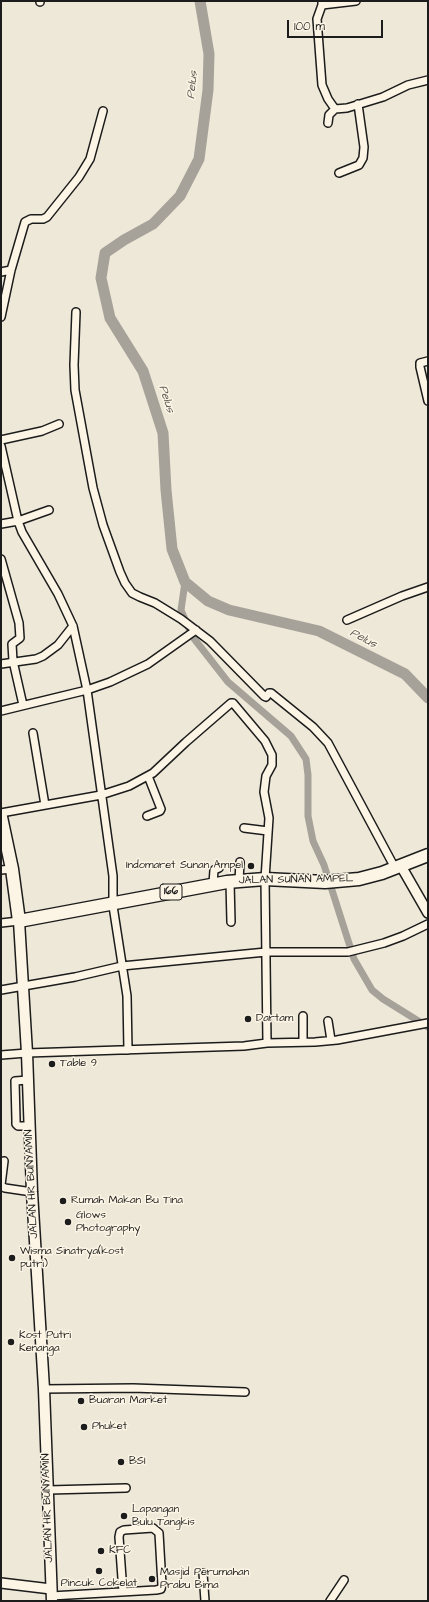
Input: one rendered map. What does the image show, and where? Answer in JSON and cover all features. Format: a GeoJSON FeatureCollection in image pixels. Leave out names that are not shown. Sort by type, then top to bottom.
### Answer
{"type":"FeatureCollection","features":[{"type":"Feature","properties":{"kind":"main road","name":"JALAN HR BUNYAMIN"},"geometry":{"type":"LineString","coordinates":[[1,816],[7,870],[19,921],[27,1053],[32,1192],[44,1390],[51,1595]]}},
{"type":"Feature","properties":{"kind":"main road","name":"JALAN SUNAN AMPEL"},"geometry":{"type":"LineString","coordinates":[[19,921],[235,881],[265,879],[338,882],[359,879],[398,867],[428,855]]}},
{"type":"Feature","properties":{"kind":"street"},"geometry":{"type":"LineString","coordinates":[[334,109],[322,85],[317,19],[318,13],[322,3],[356,1]]}},
{"type":"Feature","properties":{"kind":"street"},"geometry":{"type":"LineString","coordinates":[[328,123],[329,115],[334,109],[347,108],[383,96],[408,85],[428,80]]}},
{"type":"Feature","properties":{"kind":"street"},"geometry":{"type":"LineString","coordinates":[[339,173],[359,165],[363,158],[364,147],[358,104]]}},
{"type":"Feature","properties":{"kind":"street"},"geometry":{"type":"LineString","coordinates":[[1,317],[11,270],[25,222],[32,219],[43,219],[47,217],[79,177],[90,159],[103,111]]}},
{"type":"Feature","properties":{"kind":"street"},"geometry":{"type":"LineString","coordinates":[[1,272],[11,270]]}},
{"type":"Feature","properties":{"kind":"street"},"geometry":{"type":"LineString","coordinates":[[76,312],[74,365],[75,390],[93,488],[104,525],[125,583],[132,593],[140,598],[155,602],[196,630],[210,641],[264,696],[266,697],[269,692],[272,693],[313,726],[326,740],[398,867],[427,909]]}},
{"type":"Feature","properties":{"kind":"street"},"geometry":{"type":"LineString","coordinates":[[428,361],[420,363],[428,401]]}},
{"type":"Feature","properties":{"kind":"street"},"geometry":{"type":"LineString","coordinates":[[1,440],[42,431],[59,424]]}},
{"type":"Feature","properties":{"kind":"street"},"geometry":{"type":"LineString","coordinates":[[1,446],[3,466],[18,521],[22,532],[58,594],[73,626],[87,690],[113,876],[113,903],[127,996],[128,1050]]}},
{"type":"Feature","properties":{"kind":"street"},"geometry":{"type":"LineString","coordinates":[[1,524],[18,521],[49,510]]}},
{"type":"Feature","properties":{"kind":"street"},"geometry":{"type":"LineString","coordinates":[[1,560],[20,633],[20,638],[12,644],[13,661],[24,705]]}},
{"type":"Feature","properties":{"kind":"street"},"geometry":{"type":"LineString","coordinates":[[347,620],[402,596],[428,587]]}},
{"type":"Feature","properties":{"kind":"street"},"geometry":{"type":"LineString","coordinates":[[1,664],[43,656],[58,645],[73,626]]}},
{"type":"Feature","properties":{"kind":"street"},"geometry":{"type":"LineString","coordinates":[[1,711],[87,690],[110,682],[148,664],[196,630]]}},
{"type":"Feature","properties":{"kind":"street"},"geometry":{"type":"LineString","coordinates":[[1,813],[101,795],[129,786],[154,773],[231,703],[233,703],[265,741],[272,755],[272,765],[266,776],[264,792],[269,818],[265,879],[268,1043]]}},
{"type":"Feature","properties":{"kind":"street"},"geometry":{"type":"LineString","coordinates":[[33,732],[45,805]]}},
{"type":"Feature","properties":{"kind":"street"},"geometry":{"type":"LineString","coordinates":[[146,816],[160,811],[161,809],[148,776]]}},
{"type":"Feature","properties":{"kind":"street"},"geometry":{"type":"LineString","coordinates":[[244,828],[268,831]]}},
{"type":"Feature","properties":{"kind":"street"},"geometry":{"type":"LineString","coordinates":[[231,922],[235,881],[240,862]]}},
{"type":"Feature","properties":{"kind":"street"},"geometry":{"type":"LineString","coordinates":[[213,884],[214,870],[218,868]]}},
{"type":"Feature","properties":{"kind":"street"},"geometry":{"type":"LineString","coordinates":[[1,923],[19,921]]}},
{"type":"Feature","properties":{"kind":"street"},"geometry":{"type":"LineString","coordinates":[[1,990],[122,966],[266,952],[348,952],[403,936],[428,924]]}},
{"type":"Feature","properties":{"kind":"street"},"geometry":{"type":"LineString","coordinates":[[303,1016],[303,1042]]}},
{"type":"Feature","properties":{"kind":"street"},"geometry":{"type":"LineString","coordinates":[[328,1021],[331,1040]]}},
{"type":"Feature","properties":{"kind":"street"},"geometry":{"type":"LineString","coordinates":[[1,1055],[244,1046],[268,1043],[331,1040],[427,1023]]}},
{"type":"Feature","properties":{"kind":"street"},"geometry":{"type":"LineString","coordinates":[[4,1161],[1,1185],[5,1188],[32,1192]]}},
{"type":"Feature","properties":{"kind":"street"},"geometry":{"type":"LineString","coordinates":[[44,1390],[133,1388],[245,1392]]}},
{"type":"Feature","properties":{"kind":"street"},"geometry":{"type":"LineString","coordinates":[[48,1490],[126,1488]]}},
{"type":"Feature","properties":{"kind":"street"},"geometry":{"type":"LineString","coordinates":[[1,1583],[51,1595],[123,1592],[161,1589],[162,1585],[158,1533],[153,1528],[124,1530],[120,1532],[119,1537],[123,1592]]}},
{"type":"Feature","properties":{"kind":"street"},"geometry":{"type":"LineString","coordinates":[[203,1572],[205,1601]]}},
{"type":"Feature","properties":{"kind":"street"},"geometry":{"type":"LineString","coordinates":[[330,1601],[344,1580]]}},
{"type":"Feature","properties":{"kind":"waterway","name":"Pelus"},"geometry":{"type":"LineString","coordinates":[[200,1],[209,54],[208,90],[199,159],[180,196],[153,224],[124,240],[105,253],[101,278],[110,318],[143,371],[163,433],[166,490],[172,549],[185,582],[208,601],[229,610],[319,631],[405,674],[428,698]]}},
{"type":"Feature","properties":{"kind":"waterway"},"geometry":{"type":"LineString","coordinates":[[185,582],[181,610],[192,636],[228,682],[291,736],[306,759],[308,775],[308,816],[313,841],[324,865],[354,959],[372,990],[383,999],[428,1027]]}},
{"type":"Feature","properties":{"kind":"place","name":"Indomaret Sunan Ampel"},"geometry":{"type":"Point","coordinates":[251,866]}},
{"type":"Feature","properties":{"kind":"place","name":"Dartam"},"geometry":{"type":"Point","coordinates":[248,1019]}},
{"type":"Feature","properties":{"kind":"place","name":"Table 9"},"geometry":{"type":"Point","coordinates":[52,1064]}},
{"type":"Feature","properties":{"kind":"place","name":"Rumah Makan Bu Tina"},"geometry":{"type":"Point","coordinates":[63,1201]}},
{"type":"Feature","properties":{"kind":"place","name":"Glows Photography"},"geometry":{"type":"Point","coordinates":[68,1222]}},
{"type":"Feature","properties":{"kind":"place","name":"Wisma Sinatrya(kost putri)"},"geometry":{"type":"Point","coordinates":[12,1258]}},
{"type":"Feature","properties":{"kind":"place","name":"Kost Putri Kenanga"},"geometry":{"type":"Point","coordinates":[11,1342]}},
{"type":"Feature","properties":{"kind":"place","name":"Buaran Market"},"geometry":{"type":"Point","coordinates":[81,1401]}},
{"type":"Feature","properties":{"kind":"place","name":"Phuket"},"geometry":{"type":"Point","coordinates":[84,1427]}},
{"type":"Feature","properties":{"kind":"place","name":"BSI"},"geometry":{"type":"Point","coordinates":[121,1462]}},
{"type":"Feature","properties":{"kind":"place","name":"Lapangan Bulu Tangkis"},"geometry":{"type":"Point","coordinates":[124,1516]}},
{"type":"Feature","properties":{"kind":"place","name":"KFC"},"geometry":{"type":"Point","coordinates":[101,1551]}},
{"type":"Feature","properties":{"kind":"place","name":"Pincuk Cokelat"},"geometry":{"type":"Point","coordinates":[99,1571]}},
{"type":"Feature","properties":{"kind":"place","name":"Masjid Perumahan Prabu Bima"},"geometry":{"type":"Point","coordinates":[152,1579]}}]}
